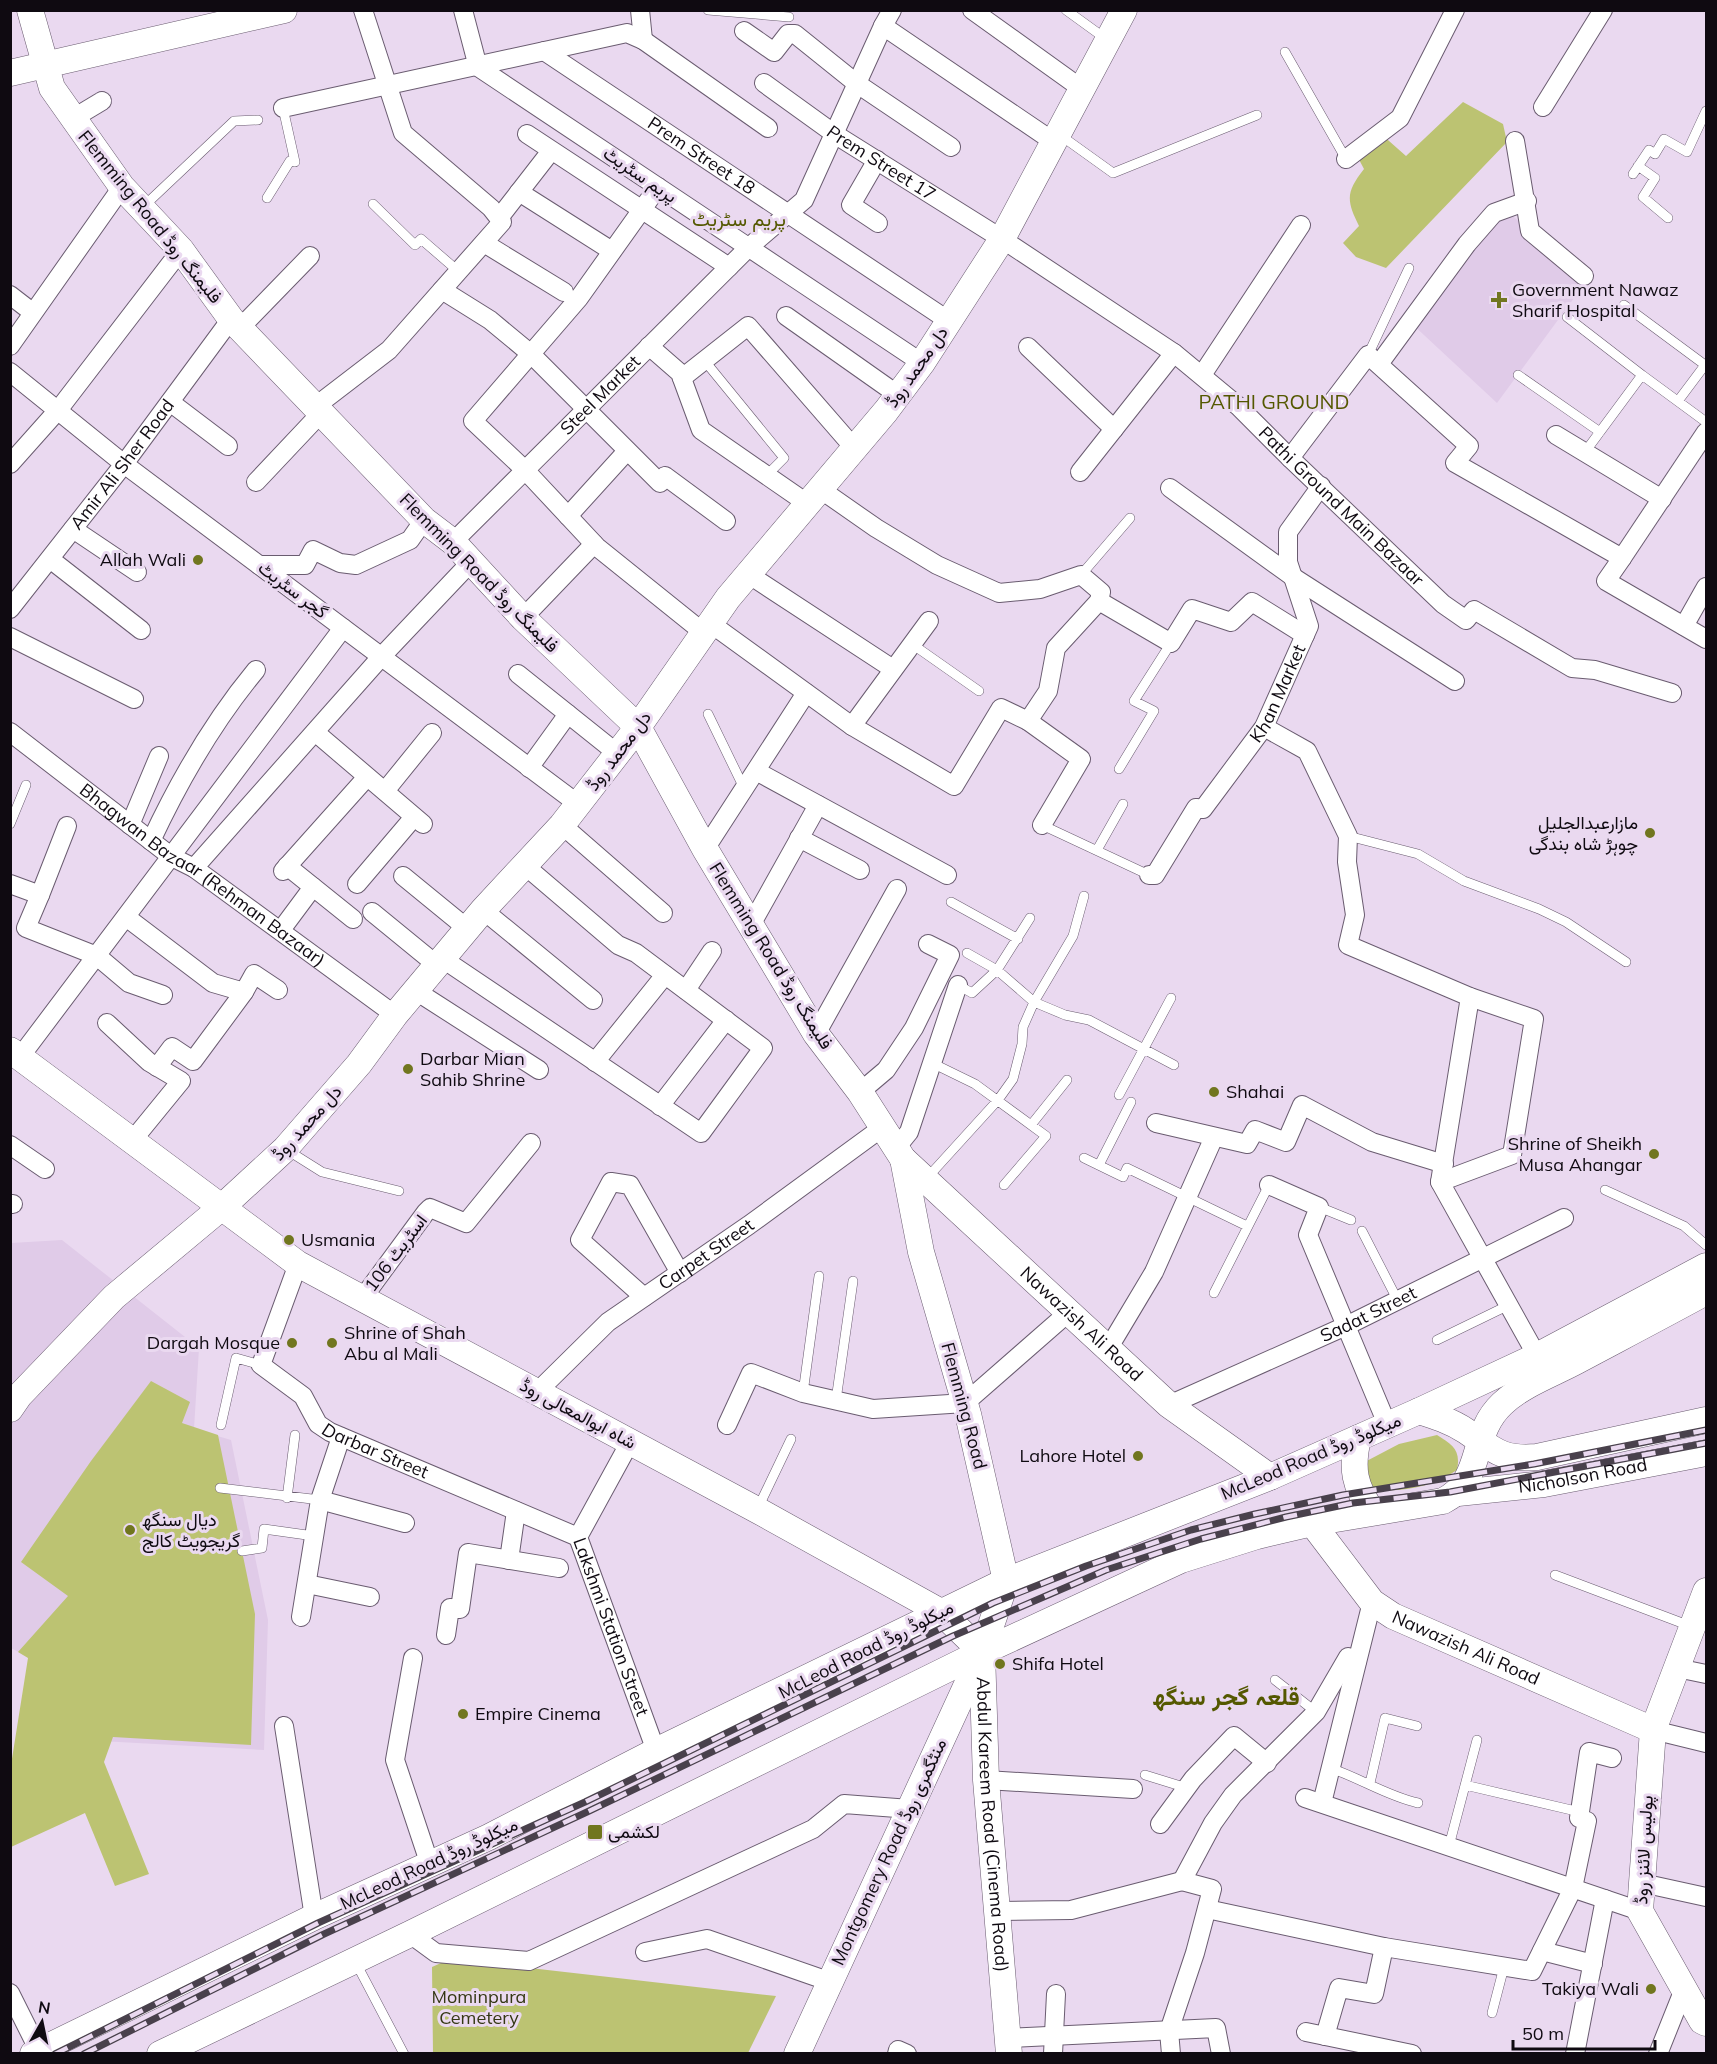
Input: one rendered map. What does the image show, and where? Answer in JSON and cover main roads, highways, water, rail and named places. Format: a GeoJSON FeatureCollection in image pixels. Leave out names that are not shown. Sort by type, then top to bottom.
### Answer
{"type":"FeatureCollection","features":[{"type":"Feature","properties":{"kind":"railway"},"geometry":{"type":"LineString","coordinates":[[55,2054],[318,1923],[585,1802],[993,1603],[1086,1566],[1191,1530],[1255,1514],[1343,1495],[1534,1464],[1706,1430]]}},
{"type":"Feature","properties":{"kind":"railway"},"geometry":{"type":"LineString","coordinates":[[84,2054],[322,1935],[587,1812],[953,1636],[1106,1570],[1201,1539],[1286,1517],[1353,1503],[1450,1492],[1706,1443]]}},
{"type":"Feature","properties":{"kind":"place","name":"Government Nawaz Sharif Hospital"},"geometry":{"type":"Point","coordinates":[1499,300]}},
{"type":"Feature","properties":{"kind":"place","name":"Allah Wali"},"geometry":{"type":"Point","coordinates":[198,560]}},
{"type":"Feature","properties":{"kind":"place","name":"مازارعبدالجلیل چوہڑ شاہ بندگی"},"geometry":{"type":"Point","coordinates":[1650,833]}},
{"type":"Feature","properties":{"kind":"place","name":"Darbar Mian Sahib Shrine"},"geometry":{"type":"Point","coordinates":[408,1069]}},
{"type":"Feature","properties":{"kind":"place","name":"Shahai"},"geometry":{"type":"Point","coordinates":[1214,1092]}},
{"type":"Feature","properties":{"kind":"place","name":"Shrine of Sheikh Musa Ahangar"},"geometry":{"type":"Point","coordinates":[1654,1154]}},
{"type":"Feature","properties":{"kind":"place","name":"Usmania"},"geometry":{"type":"Point","coordinates":[289,1240]}},
{"type":"Feature","properties":{"kind":"place","name":"Dargah Mosque"},"geometry":{"type":"Point","coordinates":[292,1343]}},
{"type":"Feature","properties":{"kind":"place","name":"Shrine of Shah Abu al Mali"},"geometry":{"type":"Point","coordinates":[332,1343]}},
{"type":"Feature","properties":{"kind":"place","name":"Lahore Hotel"},"geometry":{"type":"Point","coordinates":[1138,1456]}},
{"type":"Feature","properties":{"kind":"place","name":"دیال سنگھ گریجویٹ کالج"},"geometry":{"type":"Point","coordinates":[130,1530]}},
{"type":"Feature","properties":{"kind":"place","name":"Shifa Hotel"},"geometry":{"type":"Point","coordinates":[1000,1664]}},
{"type":"Feature","properties":{"kind":"place","name":"Empire Cinema"},"geometry":{"type":"Point","coordinates":[463,1714]}},
{"type":"Feature","properties":{"kind":"place","name":"لکشمی"},"geometry":{"type":"Point","coordinates":[595,1832]}},
{"type":"Feature","properties":{"kind":"place","name":"Takiya Wali"},"geometry":{"type":"Point","coordinates":[1651,1989]}},
{"type":"Feature","properties":{"kind":"district","name":"پریم سٹریٹ"},"geometry":{"type":"Point","coordinates":[739,219]}},
{"type":"Feature","properties":{"kind":"district","name":"PATHI GROUND"},"geometry":{"type":"Point","coordinates":[1274,402]}},
{"type":"Feature","properties":{"kind":"district","name":"قلعہ گجر سنگھ"},"geometry":{"type":"Point","coordinates":[1226,1697]}},
{"type":"Feature","properties":{"kind":"park label","name":"Mominpura Cemetery"},"geometry":{"type":"Point","coordinates":[479,2007]}}]}
